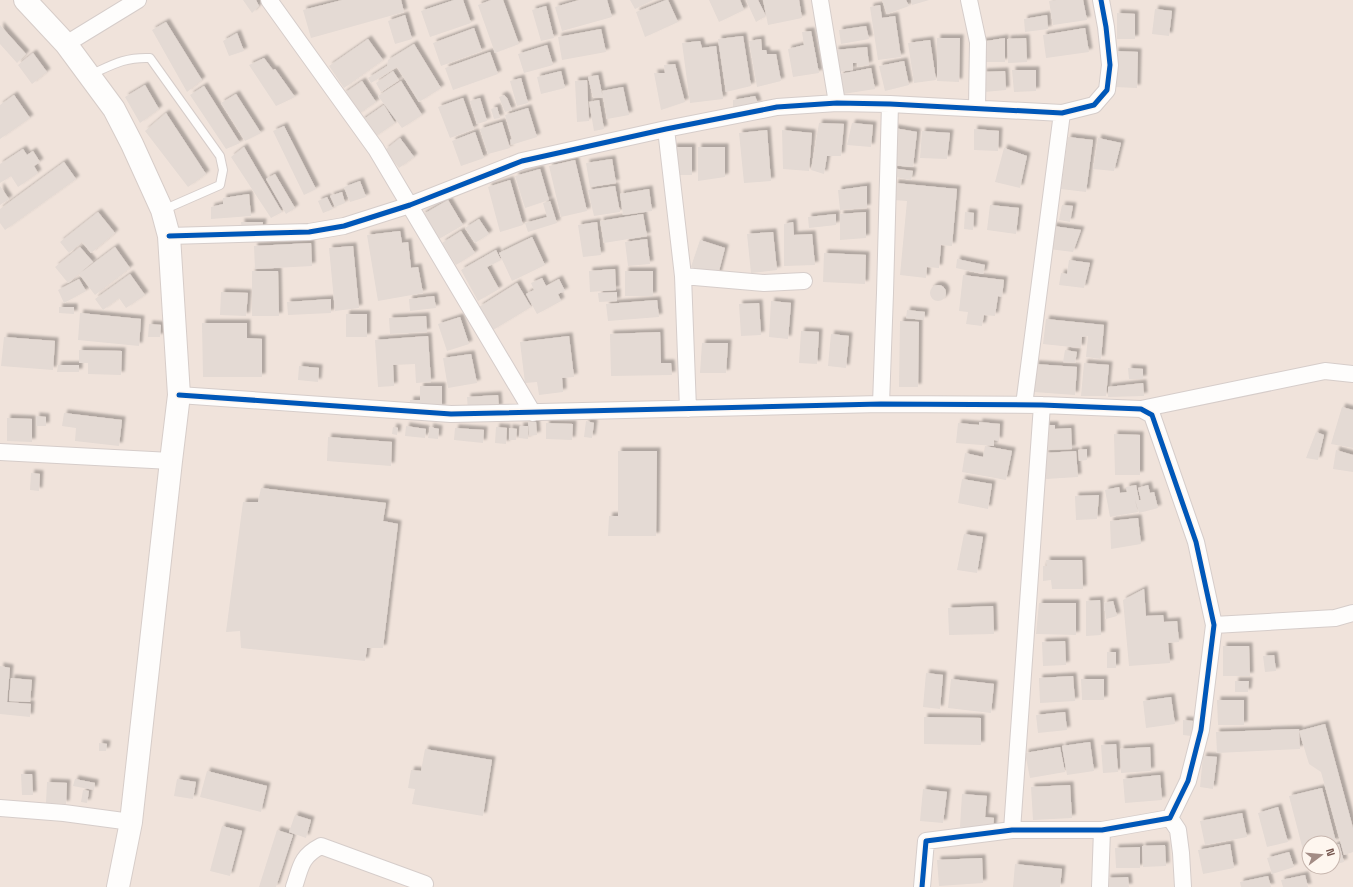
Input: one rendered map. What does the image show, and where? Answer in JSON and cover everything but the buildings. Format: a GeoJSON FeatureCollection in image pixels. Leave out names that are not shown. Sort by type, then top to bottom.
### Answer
{"type":"FeatureCollection","features":[{"type":"Feature","properties":{"kind":"main road"},"geometry":{"type":"LineString","coordinates":[[25,0],[66,44],[114,109],[132,144],[162,210],[169,236],[179,395],[131,822],[118,887]]}},
{"type":"Feature","properties":{"kind":"street"},"geometry":{"type":"LineString","coordinates":[[66,44],[138,0]]}},
{"type":"Feature","properties":{"kind":"street"},"geometry":{"type":"LineString","coordinates":[[269,0],[376,149],[534,413]]}},
{"type":"Feature","properties":{"kind":"street"},"geometry":{"type":"LineString","coordinates":[[820,0],[837,103]]}},
{"type":"Feature","properties":{"kind":"street"},"geometry":{"type":"LineString","coordinates":[[969,0],[978,42],[977,108]]}},
{"type":"Feature","properties":{"kind":"street"},"geometry":{"type":"LineString","coordinates":[[169,236],[309,232],[344,226],[410,205],[522,161],[666,129],[777,107],[837,103],[1062,112],[1094,105],[1107,90],[1110,65],[1106,27],[1101,0]]}},
{"type":"Feature","properties":{"kind":"street"},"geometry":{"type":"LineString","coordinates":[[881,404],[890,104]]}},
{"type":"Feature","properties":{"kind":"street"},"geometry":{"type":"LineString","coordinates":[[1024,405],[1062,112]]}},
{"type":"Feature","properties":{"kind":"street"},"geometry":{"type":"LineString","coordinates":[[666,129],[683,276],[688,409]]}},
{"type":"Feature","properties":{"kind":"street"},"geometry":{"type":"LineString","coordinates":[[683,276],[764,283],[804,280]]}},
{"type":"Feature","properties":{"kind":"street"},"geometry":{"type":"LineString","coordinates":[[179,395],[451,414],[881,404],[1042,405],[1141,409],[1325,371],[1353,374]]}},
{"type":"Feature","properties":{"kind":"street"},"geometry":{"type":"LineString","coordinates":[[1012,830],[1042,405]]}},
{"type":"Feature","properties":{"kind":"street"},"geometry":{"type":"LineString","coordinates":[[1141,409],[1152,415],[1196,542],[1214,625],[1201,730],[1188,781],[1170,818]]}},
{"type":"Feature","properties":{"kind":"street"},"geometry":{"type":"LineString","coordinates":[[0,452],[171,461]]}},
{"type":"Feature","properties":{"kind":"street"},"geometry":{"type":"LineString","coordinates":[[1214,625],[1335,618],[1353,613]]}},
{"type":"Feature","properties":{"kind":"street"},"geometry":{"type":"LineString","coordinates":[[0,808],[64,813],[131,822]]}},
{"type":"Feature","properties":{"kind":"street"},"geometry":{"type":"LineString","coordinates":[[922,887],[926,841],[1012,830],[1102,830],[1170,818]]}},
{"type":"Feature","properties":{"kind":"street"},"geometry":{"type":"LineString","coordinates":[[1170,818],[1178,830],[1183,887]]}},
{"type":"Feature","properties":{"kind":"street"},"geometry":{"type":"LineString","coordinates":[[1100,887],[1102,830]]}},
{"type":"Feature","properties":{"kind":"street"},"geometry":{"type":"LineString","coordinates":[[294,887],[303,859],[311,851],[321,846],[425,884]]}},
{"type":"Feature","properties":{"kind":"lane"},"geometry":{"type":"LineString","coordinates":[[89,75],[122,60],[150,58],[220,156],[223,170],[220,185],[162,210]]}},
{"type":"Feature","properties":{"kind":"shaded area"},"geometry":{"type":"Polygon","coordinates":[[[0,0],[1353,0],[1353,887],[0,887],[0,0]]]}},
{"type":"Feature","properties":{"kind":"cycle path"},"geometry":{"type":"LineString","coordinates":[[169,236],[309,232],[344,226],[410,205],[522,161],[666,129],[777,107],[837,103],[890,104],[1062,113],[1094,105],[1107,90],[1110,65],[1106,27],[1101,0]]}},
{"type":"Feature","properties":{"kind":"cycle path"},"geometry":{"type":"LineString","coordinates":[[179,395],[451,414],[881,404],[1042,405],[1141,409],[1152,415],[1196,542],[1214,625],[1201,730],[1188,781],[1170,818],[1102,830],[1012,830],[926,841],[922,887]]}}]}
